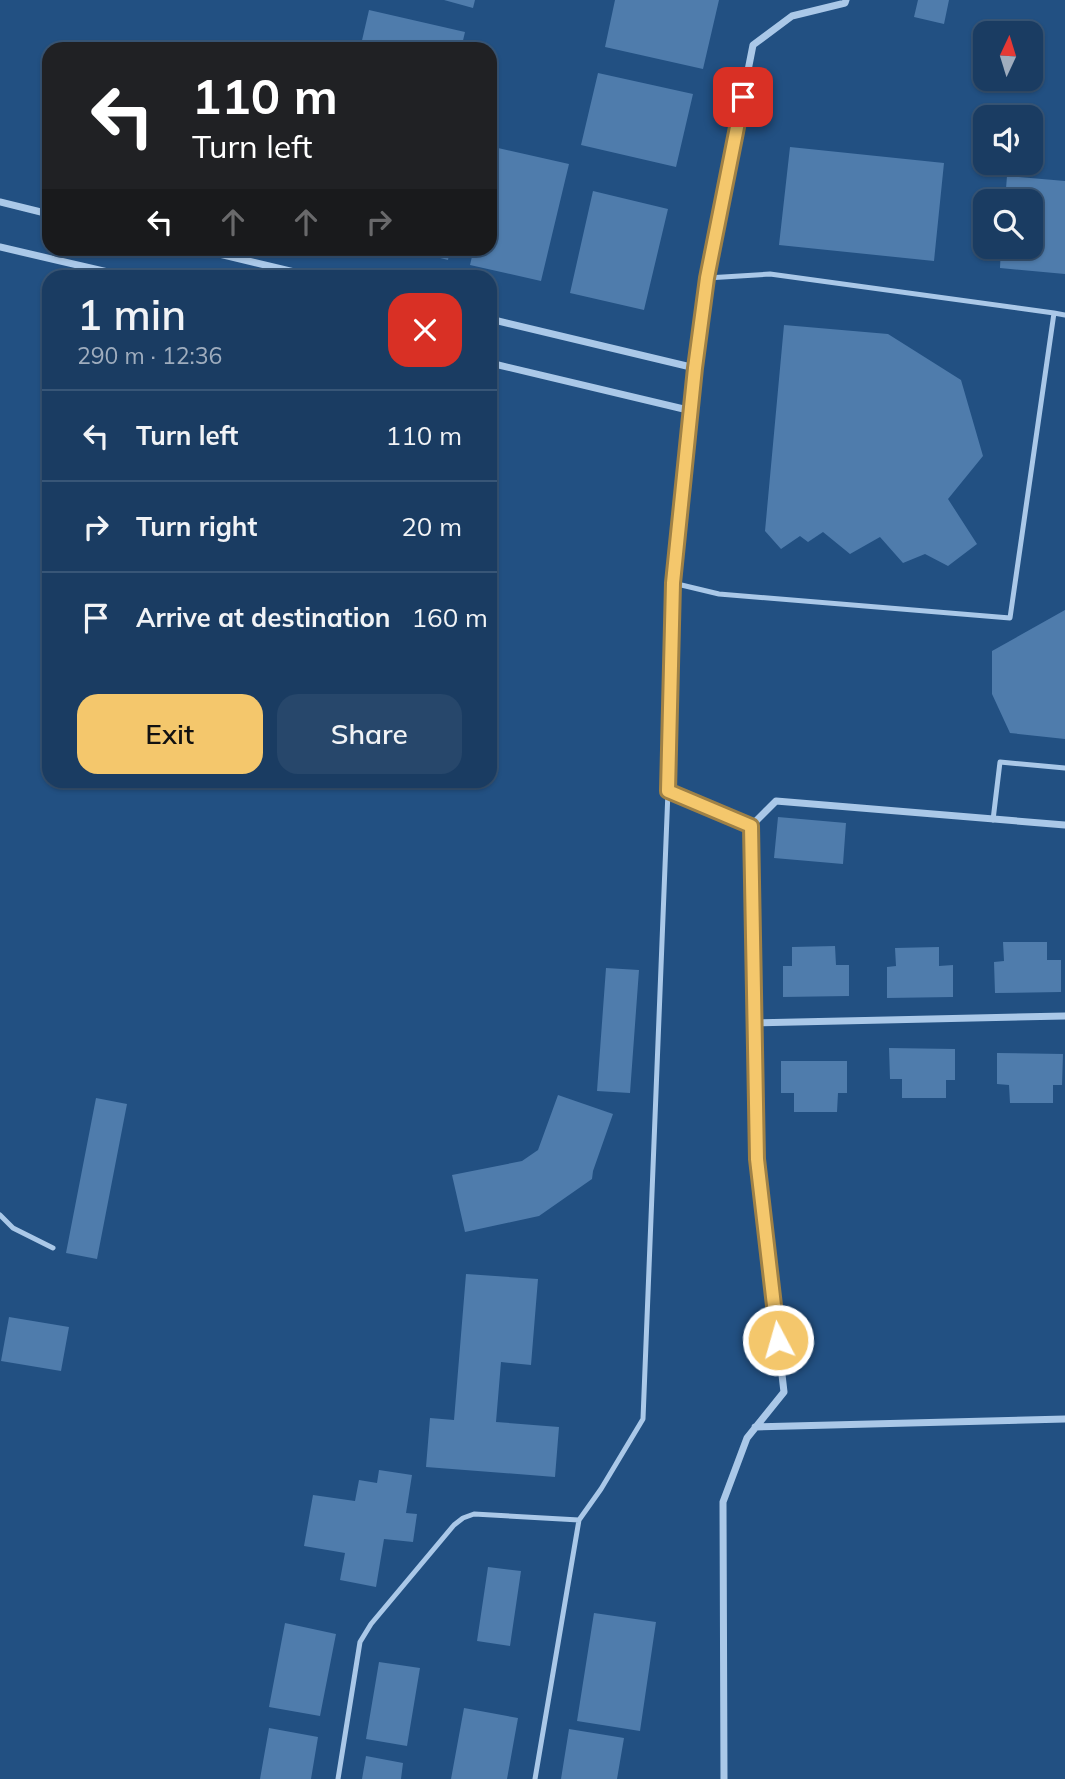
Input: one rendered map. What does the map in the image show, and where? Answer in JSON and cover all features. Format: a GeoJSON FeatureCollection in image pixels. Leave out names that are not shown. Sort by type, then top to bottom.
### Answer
{"type":"FeatureCollection","features":[{"type":"Feature","properties":{"kind":"street"},"geometry":{"type":"LineString","coordinates":[[751,826],[668,791],[673,583],[695,368],[707,278],[753,45],[792,16],[845,3],[846,0]]}},
{"type":"Feature","properties":{"kind":"street"},"geometry":{"type":"LineString","coordinates":[[0,202],[42,212]]}},
{"type":"Feature","properties":{"kind":"street"},"geometry":{"type":"LineString","coordinates":[[0,247],[99,270]]}},
{"type":"Feature","properties":{"kind":"street"},"geometry":{"type":"LineString","coordinates":[[227,256],[286,270]]}},
{"type":"Feature","properties":{"kind":"street"},"geometry":{"type":"LineString","coordinates":[[497,321],[695,368]]}},
{"type":"Feature","properties":{"kind":"street"},"geometry":{"type":"LineString","coordinates":[[497,365],[692,411]]}},
{"type":"Feature","properties":{"kind":"street"},"geometry":{"type":"LineString","coordinates":[[724,1779],[723,1502],[747,1438],[784,1392],[757,1159],[751,826],[776,801],[1065,825]]}},
{"type":"Feature","properties":{"kind":"street"},"geometry":{"type":"LineString","coordinates":[[755,1023],[1065,1016]]}},
{"type":"Feature","properties":{"kind":"street"},"geometry":{"type":"LineString","coordinates":[[755,1427],[1065,1419]]}},
{"type":"Feature","properties":{"kind":"lane"},"geometry":{"type":"LineString","coordinates":[[707,278],[770,274],[1065,315]]}},
{"type":"Feature","properties":{"kind":"lane"},"geometry":{"type":"LineString","coordinates":[[673,583],[719,594],[1010,618],[1054,313]]}},
{"type":"Feature","properties":{"kind":"lane"},"geometry":{"type":"LineString","coordinates":[[993,820],[1000,762],[1065,768]]}},
{"type":"Feature","properties":{"kind":"lane"},"geometry":{"type":"LineString","coordinates":[[535,1779],[579,1520],[643,1419],[668,791]]}},
{"type":"Feature","properties":{"kind":"lane"},"geometry":{"type":"LineString","coordinates":[[0,1215],[13,1228],[53,1248]]}},
{"type":"Feature","properties":{"kind":"lane"},"geometry":{"type":"LineString","coordinates":[[338,1779],[360,1642],[371,1624],[454,1525],[474,1514],[579,1520]]}},
{"type":"Feature","properties":{"kind":"building"},"geometry":{"type":"Polygon","coordinates":[[[444,0],[475,0],[473,8],[444,0]]]}},
{"type":"Feature","properties":{"kind":"building"},"geometry":{"type":"Polygon","coordinates":[[[615,0],[719,0],[703,69],[605,47],[615,0]]]}},
{"type":"Feature","properties":{"kind":"building"},"geometry":{"type":"Polygon","coordinates":[[[918,0],[949,0],[944,24],[914,17],[918,0]]]}},
{"type":"Feature","properties":{"kind":"building"},"geometry":{"type":"Polygon","coordinates":[[[369,10],[465,32],[463,42],[362,42],[369,10]]]}},
{"type":"Feature","properties":{"kind":"building"},"geometry":{"type":"Polygon","coordinates":[[[598,73],[693,94],[676,167],[581,145],[598,73]]]}},
{"type":"Feature","properties":{"kind":"building"},"geometry":{"type":"Polygon","coordinates":[[[790,147],[944,163],[934,261],[779,245],[790,147]]]}},
{"type":"Feature","properties":{"kind":"building"},"geometry":{"type":"Polygon","coordinates":[[[498,148],[569,164],[541,281],[470,265],[472,256],[497,256],[498,148]]]}},
{"type":"Feature","properties":{"kind":"building"},"geometry":{"type":"Polygon","coordinates":[[[1007,176],[1065,181],[1065,274],[1000,268],[1000,259],[1043,259],[1043,189],[1006,189],[1007,176]]]}},
{"type":"Feature","properties":{"kind":"building"},"geometry":{"type":"Polygon","coordinates":[[[593,191],[668,209],[644,310],[570,293],[593,191]]]}},
{"type":"Feature","properties":{"kind":"building"},"geometry":{"type":"Polygon","coordinates":[[[432,256],[449,256],[448,260],[432,256]]]}},
{"type":"Feature","properties":{"kind":"building"},"geometry":{"type":"Polygon","coordinates":[[[784,325],[888,334],[961,380],[983,456],[948,499],[977,544],[948,566],[925,554],[903,563],[880,537],[850,554],[823,532],[808,542],[800,536],[781,549],[765,531],[784,325]]]}},
{"type":"Feature","properties":{"kind":"building"},"geometry":{"type":"Polygon","coordinates":[[[1065,610],[1065,739],[1010,733],[992,694],[992,651],[1065,610]]]}},
{"type":"Feature","properties":{"kind":"building"},"geometry":{"type":"Polygon","coordinates":[[[778,817],[846,823],[843,864],[774,858],[778,817]]]}},
{"type":"Feature","properties":{"kind":"building"},"geometry":{"type":"Polygon","coordinates":[[[1003,942],[1047,942],[1047,960],[1061,960],[1061,992],[995,993],[994,962],[1004,961],[1003,942]]]}},
{"type":"Feature","properties":{"kind":"building"},"geometry":{"type":"Polygon","coordinates":[[[835,946],[836,965],[849,965],[849,996],[783,997],[783,966],[792,966],[792,947],[835,946]]]}},
{"type":"Feature","properties":{"kind":"building"},"geometry":{"type":"Polygon","coordinates":[[[939,947],[939,966],[953,965],[953,997],[887,998],[887,967],[896,966],[895,948],[939,947]]]}},
{"type":"Feature","properties":{"kind":"building"},"geometry":{"type":"Polygon","coordinates":[[[606,968],[639,970],[630,1093],[597,1091],[606,968]]]}},
{"type":"Feature","properties":{"kind":"building"},"geometry":{"type":"Polygon","coordinates":[[[889,1048],[955,1049],[955,1080],[946,1080],[946,1098],[902,1098],[902,1079],[890,1079],[889,1048]]]}},
{"type":"Feature","properties":{"kind":"building"},"geometry":{"type":"Polygon","coordinates":[[[997,1053],[1063,1054],[1062,1085],[1053,1085],[1053,1103],[1010,1103],[1009,1085],[997,1084],[997,1053]]]}},
{"type":"Feature","properties":{"kind":"building"},"geometry":{"type":"Polygon","coordinates":[[[781,1061],[847,1061],[847,1093],[838,1093],[837,1112],[794,1112],[794,1093],[781,1093],[781,1061]]]}},
{"type":"Feature","properties":{"kind":"building"},"geometry":{"type":"Polygon","coordinates":[[[558,1095],[613,1114],[592,1179],[539,1216],[465,1232],[452,1175],[522,1161],[538,1150],[558,1095]]]}},
{"type":"Feature","properties":{"kind":"building"},"geometry":{"type":"Polygon","coordinates":[[[96,1098],[127,1104],[97,1259],[66,1253],[96,1098]]]}},
{"type":"Feature","properties":{"kind":"building"},"geometry":{"type":"Polygon","coordinates":[[[466,1274],[538,1279],[531,1365],[501,1362],[496,1422],[559,1427],[555,1477],[426,1467],[430,1418],[454,1420],[466,1274]]]}},
{"type":"Feature","properties":{"kind":"building"},"geometry":{"type":"Polygon","coordinates":[[[9,1317],[69,1327],[61,1371],[1,1361],[9,1317]]]}},
{"type":"Feature","properties":{"kind":"building"},"geometry":{"type":"Polygon","coordinates":[[[379,1470],[412,1475],[406,1513],[417,1514],[413,1542],[384,1539],[376,1587],[340,1580],[345,1553],[304,1546],[313,1495],[355,1501],[359,1480],[377,1483],[379,1470]]]}},
{"type":"Feature","properties":{"kind":"building"},"geometry":{"type":"Polygon","coordinates":[[[488,1567],[521,1571],[510,1646],[477,1641],[488,1567]]]}},
{"type":"Feature","properties":{"kind":"building"},"geometry":{"type":"Polygon","coordinates":[[[594,1613],[656,1622],[640,1731],[577,1721],[594,1613]]]}},
{"type":"Feature","properties":{"kind":"building"},"geometry":{"type":"Polygon","coordinates":[[[285,1623],[336,1634],[320,1716],[269,1707],[285,1623]]]}},
{"type":"Feature","properties":{"kind":"building"},"geometry":{"type":"Polygon","coordinates":[[[379,1662],[420,1668],[407,1746],[366,1739],[379,1662]]]}},
{"type":"Feature","properties":{"kind":"building"},"geometry":{"type":"Polygon","coordinates":[[[464,1708],[518,1718],[507,1779],[451,1779],[464,1708]]]}},
{"type":"Feature","properties":{"kind":"building"},"geometry":{"type":"Polygon","coordinates":[[[269,1728],[318,1737],[311,1779],[260,1779],[269,1728]]]}},
{"type":"Feature","properties":{"kind":"building"},"geometry":{"type":"Polygon","coordinates":[[[569,1729],[624,1738],[617,1779],[561,1779],[569,1729]]]}},
{"type":"Feature","properties":{"kind":"building"},"geometry":{"type":"Polygon","coordinates":[[[366,1756],[403,1763],[401,1779],[362,1779],[366,1756]]]}},
{"type":"Feature","properties":{"kind":"route"},"geometry":{"type":"LineString","coordinates":[[743,97],[707,278],[695,368],[673,583],[668,791],[751,826],[757,1159],[778,1340]]}}]}
